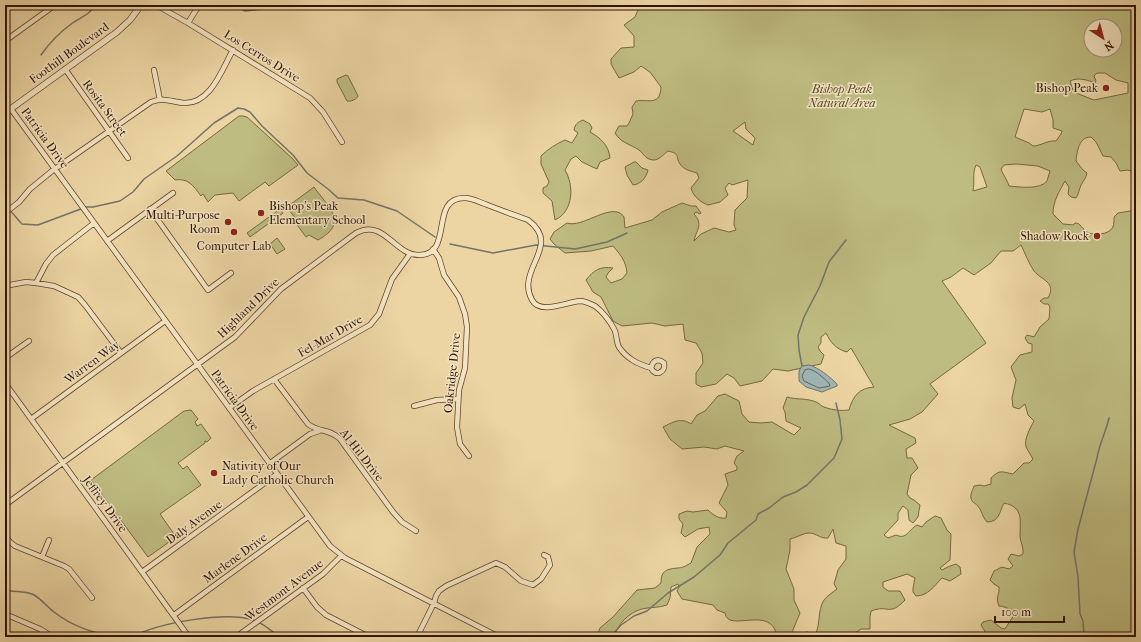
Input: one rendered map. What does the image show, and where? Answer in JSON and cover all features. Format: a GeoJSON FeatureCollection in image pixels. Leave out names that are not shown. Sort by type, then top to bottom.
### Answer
{"type":"FeatureCollection","features":[{"type":"Feature","properties":{"kind":"street"},"geometry":{"type":"LineString","coordinates":[[5,41],[55,5]]}},
{"type":"Feature","properties":{"kind":"street","name":"Foothill Boulevard"},"geometry":{"type":"LineString","coordinates":[[5,113],[124,26],[141,5]]}},
{"type":"Feature","properties":{"kind":"street","name":"Los Cerros Drive"},"geometry":{"type":"LineString","coordinates":[[156,5],[233,50],[314,101],[323,112],[342,142]]}},
{"type":"Feature","properties":{"kind":"street"},"geometry":{"type":"LineString","coordinates":[[188,23],[199,5]]}},
{"type":"Feature","properties":{"kind":"street"},"geometry":{"type":"LineString","coordinates":[[5,213],[19,202],[30,189],[55,169],[146,105],[160,100],[169,99],[188,102],[204,96],[213,86],[233,50]]}},
{"type":"Feature","properties":{"kind":"street","name":"Rosita Street"},"geometry":{"type":"LineString","coordinates":[[65,70],[128,158]]}},
{"type":"Feature","properties":{"kind":"street"},"geometry":{"type":"LineString","coordinates":[[154,70],[160,100]]}},
{"type":"Feature","properties":{"kind":"street","name":"Patricia Drive"},"geometry":{"type":"LineString","coordinates":[[11,109],[330,546],[341,556],[499,637]]}},
{"type":"Feature","properties":{"kind":"street"},"geometry":{"type":"LineString","coordinates":[[107,240],[173,192]]}},
{"type":"Feature","properties":{"kind":"street"},"geometry":{"type":"LineString","coordinates":[[410,254],[422,255],[433,249],[438,243],[445,209],[450,203],[457,199],[471,199],[528,220],[538,228],[541,232],[542,238],[540,250],[528,282],[530,296],[533,302],[541,307],[582,301],[594,306],[601,312],[614,330],[618,346],[635,363],[651,368]]}},
{"type":"Feature","properties":{"kind":"street"},"geometry":{"type":"LineString","coordinates":[[150,210],[208,290],[231,273]]}},
{"type":"Feature","properties":{"kind":"street"},"geometry":{"type":"LineString","coordinates":[[36,283],[46,264],[53,255],[94,223]]}},
{"type":"Feature","properties":{"kind":"street","name":"Highland Drive"},"geometry":{"type":"LineString","coordinates":[[5,505],[235,337],[280,288],[361,231],[377,231],[410,254]]}},
{"type":"Feature","properties":{"kind":"street","name":"Oakridge Drive"},"geometry":{"type":"LineString","coordinates":[[433,249],[439,258],[444,275],[459,297],[465,314],[467,327],[465,368],[460,384],[457,432],[460,444],[469,456]]}},
{"type":"Feature","properties":{"kind":"street","name":"Fel-Mar Drive"},"geometry":{"type":"LineString","coordinates":[[229,408],[253,390],[366,328],[379,314],[392,279],[410,254]]}},
{"type":"Feature","properties":{"kind":"street"},"geometry":{"type":"LineString","coordinates":[[5,287],[26,282],[36,283],[54,286],[78,297],[86,305],[121,353]]}},
{"type":"Feature","properties":{"kind":"street","name":"Warren Way"},"geometry":{"type":"LineString","coordinates":[[31,419],[165,321]]}},
{"type":"Feature","properties":{"kind":"street"},"geometry":{"type":"LineString","coordinates":[[5,358],[29,340]]}},
{"type":"Feature","properties":{"kind":"street","name":"Al-Hil Drive"},"geometry":{"type":"LineString","coordinates":[[274,379],[308,424],[315,429],[329,431],[340,439],[393,512],[402,522],[416,531]]}},
{"type":"Feature","properties":{"kind":"street","name":"Jeffrey Drive"},"geometry":{"type":"LineString","coordinates":[[5,383],[189,637]]}},
{"type":"Feature","properties":{"kind":"street"},"geometry":{"type":"LineString","coordinates":[[414,406],[436,400],[458,400]]}},
{"type":"Feature","properties":{"kind":"street"},"geometry":{"type":"LineString","coordinates":[[269,464],[310,434],[322,430]]}},
{"type":"Feature","properties":{"kind":"street","name":"Daly Avenue"},"geometry":{"type":"LineString","coordinates":[[142,572],[277,474]]}},
{"type":"Feature","properties":{"kind":"street","name":"Marlene Drive"},"geometry":{"type":"LineString","coordinates":[[174,615],[308,517]]}},
{"type":"Feature","properties":{"kind":"street"},"geometry":{"type":"LineString","coordinates":[[5,536],[15,546],[64,566],[92,598]]}},
{"type":"Feature","properties":{"kind":"street"},"geometry":{"type":"LineString","coordinates":[[42,557],[48,540]]}},
{"type":"Feature","properties":{"kind":"street"},"geometry":{"type":"LineString","coordinates":[[416,637],[439,591],[446,586],[496,563],[505,567],[521,581],[533,585],[541,579],[550,565],[548,557],[544,555]]}},
{"type":"Feature","properties":{"kind":"street","name":"Westmont Avenue"},"geometry":{"type":"LineString","coordinates":[[236,637],[330,568],[341,556]]}},
{"type":"Feature","properties":{"kind":"street"},"geometry":{"type":"LineString","coordinates":[[303,588],[317,607],[326,615],[369,637]]}},
{"type":"Feature","properties":{"kind":"street"},"geometry":{"type":"LineString","coordinates":[[5,614],[40,629],[53,637]]}},
{"type":"Feature","properties":{"kind":"green space","name":"Bishop Peak Natural Area"},"geometry":{"type":"Polygon","coordinates":[[[640,5],[1136,5],[1136,173],[1128,170],[1120,171],[1111,157],[1103,156],[1096,142],[1091,137],[1084,139],[1079,145],[1076,161],[1087,173],[1085,178],[1076,198],[1071,197],[1068,194],[1069,187],[1065,181],[1055,201],[1053,214],[1063,224],[1073,225],[1077,223],[1087,232],[1097,234],[1105,233],[1111,230],[1113,227],[1114,217],[1118,213],[1136,210],[1136,264],[1134,265],[1136,265],[1136,637],[981,637],[986,633],[981,625],[983,622],[991,620],[1001,628],[1005,629],[1014,615],[1008,608],[999,606],[997,600],[999,587],[990,580],[994,571],[1002,567],[1009,569],[1013,566],[1008,559],[1011,554],[1019,556],[1023,554],[1023,551],[1020,538],[1020,515],[1018,511],[1010,505],[1004,503],[996,519],[991,522],[987,522],[979,507],[972,501],[971,495],[974,486],[991,484],[991,478],[999,472],[1013,474],[1024,463],[1029,463],[1033,459],[1026,447],[1026,441],[1034,421],[1028,415],[1025,404],[1019,409],[1013,407],[1012,398],[1016,380],[1011,367],[1020,355],[1032,352],[1032,344],[1028,343],[1025,338],[1027,335],[1034,337],[1040,327],[1049,319],[1050,307],[1048,304],[1044,304],[1040,301],[1044,298],[1048,298],[1051,288],[1047,282],[1034,271],[1021,245],[1013,251],[1001,251],[991,263],[974,275],[963,268],[951,277],[942,281],[986,343],[930,384],[938,394],[922,412],[910,419],[889,425],[915,438],[916,443],[906,449],[907,458],[912,458],[918,468],[911,475],[907,494],[920,505],[918,517],[913,523],[909,520],[908,510],[903,506],[898,513],[898,520],[884,535],[888,538],[896,535],[903,536],[917,525],[922,527],[926,522],[935,516],[941,518],[947,530],[951,534],[950,560],[940,568],[942,570],[956,564],[960,567],[961,574],[950,581],[942,578],[927,592],[920,596],[916,596],[913,592],[915,578],[907,574],[883,582],[883,587],[888,591],[900,591],[905,600],[900,605],[892,609],[877,609],[871,611],[870,629],[861,629],[852,635],[852,637],[799,637],[798,635],[807,632],[815,635],[822,604],[827,597],[837,589],[834,584],[838,570],[846,559],[846,546],[836,543],[833,529],[828,538],[807,533],[790,539],[790,550],[786,569],[794,589],[794,600],[800,613],[790,637],[777,637],[773,627],[767,622],[759,620],[734,621],[728,619],[725,613],[717,610],[713,605],[682,599],[677,591],[679,587],[678,584],[671,587],[670,598],[667,605],[645,608],[632,613],[621,623],[614,637],[597,637],[600,628],[613,617],[637,590],[655,588],[661,583],[662,575],[665,571],[682,568],[691,563],[697,547],[710,534],[709,527],[698,529],[685,537],[681,533],[683,524],[679,519],[679,514],[687,511],[693,512],[708,510],[716,516],[726,518],[727,512],[719,503],[728,485],[725,474],[737,470],[734,463],[737,456],[744,451],[725,446],[717,449],[704,447],[682,449],[670,439],[663,427],[680,421],[691,424],[697,415],[705,411],[718,396],[725,394],[739,401],[742,414],[749,422],[772,422],[794,435],[801,428],[786,421],[783,408],[787,397],[817,402],[823,407],[833,410],[849,410],[852,401],[857,394],[864,389],[874,387],[851,348],[847,352],[840,349],[832,343],[826,333],[821,337],[821,343],[818,347],[824,355],[821,364],[788,371],[773,369],[762,381],[740,386],[734,378],[727,374],[716,384],[701,387],[696,384],[696,373],[703,363],[702,353],[696,343],[685,340],[683,324],[665,326],[652,323],[622,326],[613,321],[601,297],[593,292],[586,280],[601,268],[613,268],[606,277],[611,283],[622,279],[627,273],[624,261],[613,246],[591,251],[565,253],[550,239],[554,232],[567,223],[580,223],[601,214],[614,212],[620,213],[624,216],[625,228],[652,220],[662,212],[682,203],[696,206],[701,213],[696,212],[694,214],[699,224],[694,241],[701,234],[714,228],[729,232],[736,230],[734,225],[735,210],[747,198],[748,180],[732,185],[729,183],[725,188],[728,195],[720,202],[708,205],[693,194],[691,188],[699,178],[697,173],[684,168],[676,154],[668,151],[658,159],[649,159],[639,150],[620,139],[615,133],[619,126],[627,126],[629,123],[633,114],[632,107],[636,101],[656,99],[659,97],[661,87],[650,72],[641,66],[634,72],[619,78],[611,64],[611,59],[621,48],[634,47],[634,36],[624,25],[635,17],[640,5]],[[1097,73],[1094,76],[1096,81],[1095,83],[1080,79],[1070,81],[1072,88],[1076,93],[1094,100],[1128,93],[1128,83],[1116,80],[1105,73],[1097,73]],[[1024,109],[1015,137],[1033,146],[1050,141],[1056,141],[1062,131],[1053,128],[1053,120],[1050,109],[1042,112],[1024,109]],[[745,122],[733,131],[753,145],[755,138],[746,129],[745,122]],[[1016,164],[1004,165],[1001,169],[1009,186],[1040,186],[1047,181],[1050,171],[1038,166],[1016,164]],[[976,165],[973,191],[987,187],[980,167],[976,165]]]}},
{"type":"Feature","properties":{"kind":"green space"},"geometry":{"type":"Polygon","coordinates":[[[346,75],[348,76],[358,96],[350,101],[347,101],[337,82],[337,79],[346,75]]]}},
{"type":"Feature","properties":{"kind":"green space"},"geometry":{"type":"Polygon","coordinates":[[[239,116],[247,117],[298,165],[269,186],[265,182],[239,201],[233,193],[215,195],[208,202],[203,194],[201,196],[190,183],[183,180],[175,180],[166,171],[239,116]]]}},
{"type":"Feature","properties":{"kind":"green space"},"geometry":{"type":"Polygon","coordinates":[[[583,120],[590,124],[592,128],[590,132],[598,137],[606,146],[610,158],[600,162],[597,169],[582,162],[576,156],[571,159],[565,170],[571,190],[569,204],[561,216],[555,220],[552,201],[543,193],[543,188],[547,186],[549,182],[541,164],[541,156],[552,147],[565,140],[572,143],[578,133],[574,130],[575,126],[578,122],[583,120]]]}},
{"type":"Feature","properties":{"kind":"green space"},"geometry":{"type":"Polygon","coordinates":[[[634,162],[642,168],[648,170],[643,180],[633,185],[627,175],[625,167],[634,162]]]}},
{"type":"Feature","properties":{"kind":"green space"},"geometry":{"type":"Polygon","coordinates":[[[314,187],[330,209],[334,221],[333,228],[318,240],[309,235],[306,237],[295,222],[295,218],[287,207],[314,187]]]}},
{"type":"Feature","properties":{"kind":"green space"},"geometry":{"type":"Polygon","coordinates":[[[280,209],[283,213],[250,237],[247,233],[280,209]]]}},
{"type":"Feature","properties":{"kind":"green space"},"geometry":{"type":"Polygon","coordinates":[[[277,238],[285,249],[277,254],[270,244],[277,238]]]}},
{"type":"Feature","properties":{"kind":"green space"},"geometry":{"type":"Polygon","coordinates":[[[191,410],[198,419],[195,422],[197,426],[201,424],[211,438],[207,442],[205,441],[205,443],[178,463],[183,469],[187,466],[201,485],[160,514],[176,537],[148,557],[91,480],[184,411],[191,410]]]}},
{"type":"Feature","properties":{"kind":"water"},"geometry":{"type":"Polygon","coordinates":[[[809,365],[831,378],[837,386],[822,392],[806,387],[799,381],[799,371],[802,366],[809,365]]]}},
{"type":"Feature","properties":{"kind":"waterway"},"geometry":{"type":"LineString","coordinates":[[41,55],[60,33],[89,13],[96,5]]}},
{"type":"Feature","properties":{"kind":"waterway"},"geometry":{"type":"LineString","coordinates":[[204,5],[218,5]]}},
{"type":"Feature","properties":{"kind":"waterway"},"geometry":{"type":"LineString","coordinates":[[235,5],[245,11],[263,9],[271,5]]}},
{"type":"Feature","properties":{"kind":"waterway"},"geometry":{"type":"LineString","coordinates":[[5,206],[22,224],[38,225],[86,207],[93,207],[120,201],[133,192],[144,179],[177,156],[214,123],[238,108],[250,112],[262,126],[293,155],[307,173],[338,198],[364,200],[397,211],[435,237]]}},
{"type":"Feature","properties":{"kind":"waterway"},"geometry":{"type":"LineString","coordinates":[[450,244],[493,253],[536,245],[575,249],[607,242],[627,233]]}},
{"type":"Feature","properties":{"kind":"waterway"},"geometry":{"type":"LineString","coordinates":[[802,366],[798,335],[804,317],[820,286],[829,262],[846,240]]}},
{"type":"Feature","properties":{"kind":"waterway"},"geometry":{"type":"LineString","coordinates":[[613,637],[614,633],[621,625],[634,616],[647,611],[668,593],[694,577],[720,555],[728,543],[756,520],[758,514],[769,508],[783,497],[796,492],[807,485],[834,458],[842,439],[836,403]]}},
{"type":"Feature","properties":{"kind":"waterway"},"geometry":{"type":"LineString","coordinates":[[1084,637],[1083,621],[1080,614],[1078,577],[1074,552],[1078,529],[1099,448],[1109,418]]}},
{"type":"Feature","properties":{"kind":"waterway"},"geometry":{"type":"LineString","coordinates":[[5,590],[32,594],[51,610],[77,626],[93,632],[119,637]]}},
{"type":"Feature","properties":{"kind":"waterway"},"geometry":{"type":"LineString","coordinates":[[132,637],[158,627],[174,623],[226,617],[257,621],[279,637]]}},
{"type":"Feature","properties":{"kind":"place","name":"Bishop Peak"},"geometry":{"type":"Point","coordinates":[1106,88]}},
{"type":"Feature","properties":{"kind":"place","name":"Bishop's Peak Elementary School"},"geometry":{"type":"Point","coordinates":[261,213]}},
{"type":"Feature","properties":{"kind":"place","name":"Multi-Purpose Room"},"geometry":{"type":"Point","coordinates":[228,222]}},
{"type":"Feature","properties":{"kind":"place","name":"Computer Lab"},"geometry":{"type":"Point","coordinates":[234,232]}},
{"type":"Feature","properties":{"kind":"place","name":"Shadow Rock"},"geometry":{"type":"Point","coordinates":[1097,236]}},
{"type":"Feature","properties":{"kind":"place","name":"Nativity of Our Lady Catholic Church"},"geometry":{"type":"Point","coordinates":[214,473]}}]}
